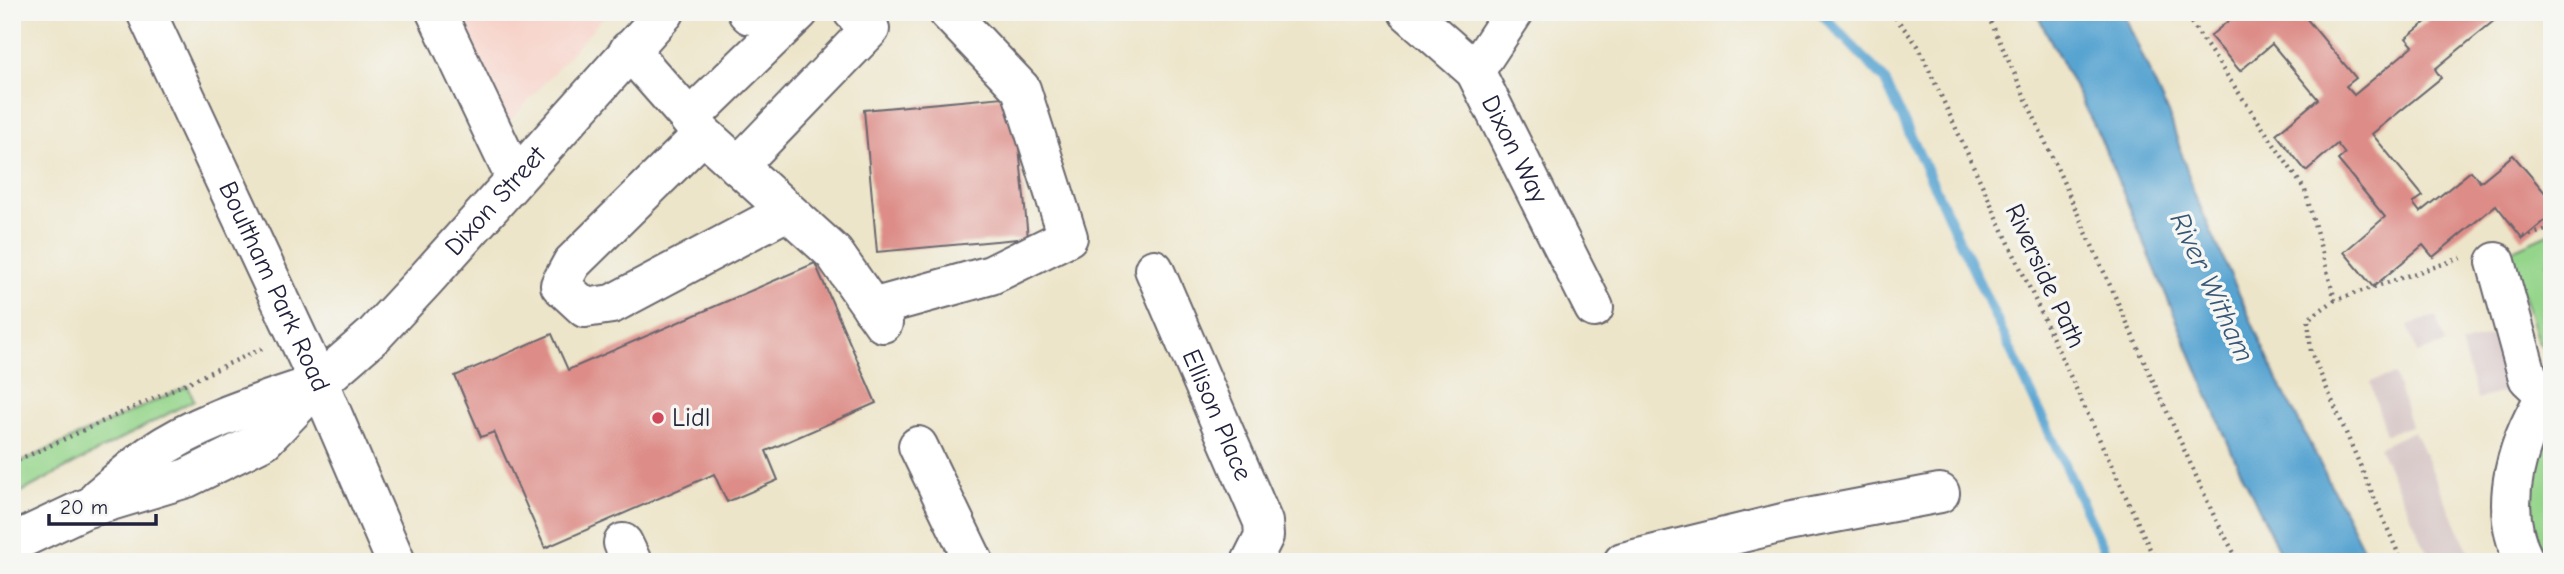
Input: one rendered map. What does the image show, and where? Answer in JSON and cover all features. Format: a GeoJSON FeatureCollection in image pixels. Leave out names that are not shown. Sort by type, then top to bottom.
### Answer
{"type":"FeatureCollection","features":[{"type":"Feature","properties":{"kind":"street","name":"Boultham Park Road"},"geometry":{"type":"LineString","coordinates":[[146,12],[319,383],[396,562]]}},
{"type":"Feature","properties":{"kind":"street"},"geometry":{"type":"LineString","coordinates":[[436,12],[515,178]]}},
{"type":"Feature","properties":{"kind":"street","name":"Dixon Street"},"geometry":{"type":"LineString","coordinates":[[12,543],[84,509],[152,454],[239,411],[319,383],[374,335],[665,12]]}},
{"type":"Feature","properties":{"kind":"street"},"geometry":{"type":"LineString","coordinates":[[787,211],[612,304],[585,308],[561,285],[572,263],[799,12]]}},
{"type":"Feature","properties":{"kind":"street"},"geometry":{"type":"LineString","coordinates":[[738,166],[870,29],[853,12]]}},
{"type":"Feature","properties":{"kind":"street"},"geometry":{"type":"LineString","coordinates":[[629,50],[696,126],[834,253],[877,315],[991,275],[1068,237],[1021,89],[948,12]]}},
{"type":"Feature","properties":{"kind":"street","name":"Dixon Way"},"geometry":{"type":"LineString","coordinates":[[1408,12],[1475,71],[1594,308]]}},
{"type":"Feature","properties":{"kind":"street"},"geometry":{"type":"LineString","coordinates":[[1475,71],[1514,12]]}},
{"type":"Feature","properties":{"kind":"street"},"geometry":{"type":"LineString","coordinates":[[2491,253],[2528,378],[2549,391],[2521,446],[2512,478],[2511,513],[2517,548],[2525,562]]}},
{"type":"Feature","properties":{"kind":"street","name":"Ellison Place"},"geometry":{"type":"LineString","coordinates":[[1154,269],[1264,522],[1264,536],[1251,562]]}},
{"type":"Feature","properties":{"kind":"street"},"geometry":{"type":"LineString","coordinates":[[918,446],[974,562]]}},
{"type":"Feature","properties":{"kind":"street"},"geometry":{"type":"LineString","coordinates":[[1633,559],[1703,553],[1787,522],[1940,493]]}},
{"type":"Feature","properties":{"kind":"path","name":"Riverside Path"},"geometry":{"type":"LineString","coordinates":[[1891,12],[1918,46],[2155,562]]}},
{"type":"Feature","properties":{"kind":"path"},"geometry":{"type":"LineString","coordinates":[[1981,12],[1992,24],[2215,518],[2239,562]]}},
{"type":"Feature","properties":{"kind":"path"},"geometry":{"type":"LineString","coordinates":[[2198,12],[2190,21],[2305,190],[2335,300]]}},
{"type":"Feature","properties":{"kind":"path"},"geometry":{"type":"LineString","coordinates":[[2550,12],[2552,42]]}},
{"type":"Feature","properties":{"kind":"path"},"geometry":{"type":"LineString","coordinates":[[2402,562],[2311,352],[2308,319],[2335,300],[2491,253],[2552,228]]}},
{"type":"Feature","properties":{"kind":"path"},"geometry":{"type":"LineString","coordinates":[[12,463],[295,333]]}},
{"type":"Feature","properties":{"kind":"shaded area"},"geometry":{"type":"Polygon","coordinates":[[[421,12],[608,12],[487,147],[421,12]]]}},
{"type":"Feature","properties":{"kind":"shaded area"},"geometry":{"type":"Polygon","coordinates":[[[2436,316],[2445,344],[2417,353],[2408,325],[2436,316]]]}},
{"type":"Feature","properties":{"kind":"shaded area"},"geometry":{"type":"Polygon","coordinates":[[[2492,335],[2508,391],[2477,399],[2461,344],[2492,335]]]}},
{"type":"Feature","properties":{"kind":"shaded area"},"geometry":{"type":"Polygon","coordinates":[[[2395,375],[2411,426],[2386,434],[2370,382],[2395,375]]]}},
{"type":"Feature","properties":{"kind":"shaded area"},"geometry":{"type":"Polygon","coordinates":[[[2414,431],[2472,559],[2465,562],[2432,562],[2379,447],[2414,431]]]}},
{"type":"Feature","properties":{"kind":"green space"},"geometry":{"type":"Polygon","coordinates":[[[2552,232],[2552,258],[2547,263],[2552,268],[2552,341],[2543,346],[2538,342],[2510,251],[2552,232]]]}},
{"type":"Feature","properties":{"kind":"green space"},"geometry":{"type":"Polygon","coordinates":[[[188,386],[194,400],[12,497],[12,466],[188,386]]]}},
{"type":"Feature","properties":{"kind":"green space"},"geometry":{"type":"Polygon","coordinates":[[[2552,426],[2552,562],[2548,562],[2534,528],[2532,494],[2539,460],[2552,426]]]}},
{"type":"Feature","properties":{"kind":"water","name":"River Witham"},"geometry":{"type":"Polygon","coordinates":[[[2036,12],[2123,12],[2171,120],[2194,193],[2278,381],[2370,562],[2284,562],[2231,450],[2099,135],[2036,12]]]}},
{"type":"Feature","properties":{"kind":"building"},"geometry":{"type":"Polygon","coordinates":[[[2239,12],[2301,12],[2356,78],[2346,86],[2354,95],[2413,46],[2406,38],[2438,12],[2488,12],[2495,20],[2435,69],[2441,78],[2372,134],[2423,196],[2413,203],[2420,212],[2471,171],[2480,182],[2513,155],[2552,201],[2552,215],[2523,239],[2496,205],[2433,257],[2423,245],[2373,287],[2344,252],[2385,217],[2338,160],[2345,154],[2337,144],[2306,171],[2276,134],[2318,99],[2272,44],[2240,71],[2210,36],[2239,12]]]}},
{"type":"Feature","properties":{"kind":"building"},"geometry":{"type":"Polygon","coordinates":[[[1014,96],[1028,238],[877,252],[864,110],[1014,96]]]}},
{"type":"Feature","properties":{"kind":"building","name":"Lidl"},"geometry":{"type":"Polygon","coordinates":[[[815,263],[876,403],[766,451],[778,480],[727,502],[714,474],[545,548],[494,432],[481,437],[455,376],[552,334],[568,370],[815,263]]]}},
{"type":"Feature","properties":{"kind":"waterway"},"geometry":{"type":"LineString","coordinates":[[1820,12],[1884,79],[2110,562]]}},
{"type":"Feature","properties":{"kind":"place","name":"Lidl"},"geometry":{"type":"Point","coordinates":[658,418]}}]}
